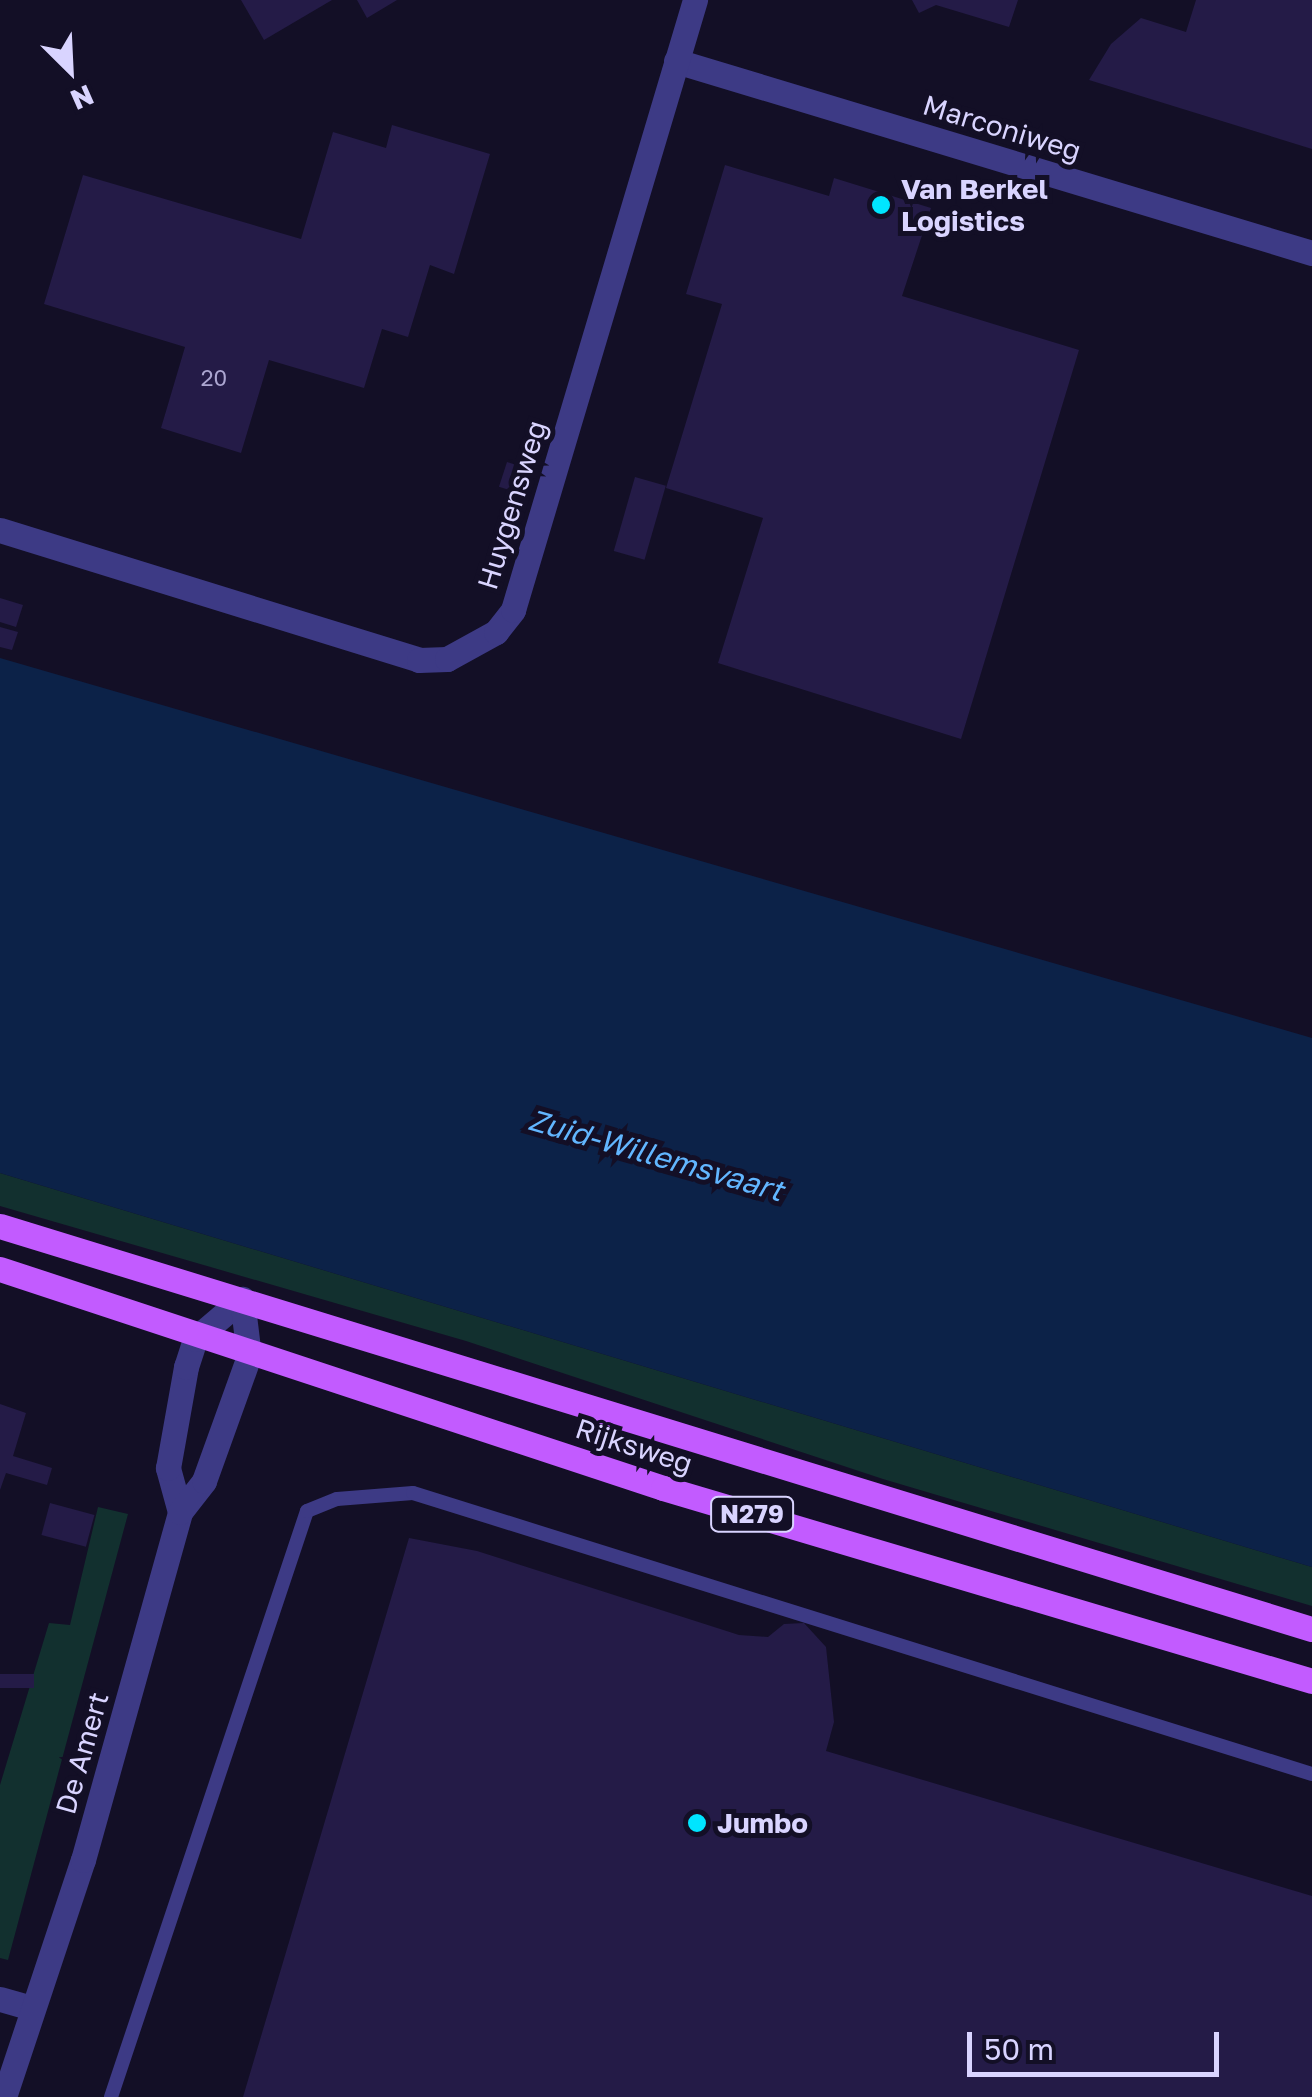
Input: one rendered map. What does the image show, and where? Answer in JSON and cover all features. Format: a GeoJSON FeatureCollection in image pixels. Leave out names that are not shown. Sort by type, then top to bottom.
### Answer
{"type":"FeatureCollection","features":[{"type":"Feature","properties":{"kind":"main road","name":"Rijksweg"},"geometry":{"type":"LineString","coordinates":[[0,1226],[1312,1629]]}},
{"type":"Feature","properties":{"kind":"main road","name":"Rijksweg"},"geometry":{"type":"LineString","coordinates":[[0,1269],[249,1356],[1312,1681]]}},
{"type":"Feature","properties":{"kind":"street","name":"Huygensweg"},"geometry":{"type":"LineString","coordinates":[[0,530],[420,660],[474,649],[512,610],[695,0]]}},
{"type":"Feature","properties":{"kind":"street","name":"Marconiweg"},"geometry":{"type":"LineString","coordinates":[[676,61],[1312,253]]}},
{"type":"Feature","properties":{"kind":"street"},"geometry":{"type":"LineString","coordinates":[[195,1339],[242,1298]]}},
{"type":"Feature","properties":{"kind":"street","name":"De Amert"},"geometry":{"type":"LineString","coordinates":[[4,2097],[84,1860],[180,1512],[204,1481],[249,1356],[242,1298]]}},
{"type":"Feature","properties":{"kind":"street","name":"De Amert"},"geometry":{"type":"LineString","coordinates":[[180,1512],[168,1468],[195,1339]]}},
{"type":"Feature","properties":{"kind":"street"},"geometry":{"type":"LineString","coordinates":[[0,1999],[32,2008]]}},
{"type":"Feature","properties":{"kind":"lane"},"geometry":{"type":"LineString","coordinates":[[111,2097],[307,1510],[337,1499],[413,1493],[1312,1774]]}},
{"type":"Feature","properties":{"kind":"green space"},"geometry":{"type":"Polygon","coordinates":[[[0,1173],[1312,1567],[1312,1606],[883,1479],[466,1341],[0,1206],[0,1173]]]}},
{"type":"Feature","properties":{"kind":"green space"},"geometry":{"type":"Polygon","coordinates":[[[98,1507],[128,1514],[8,1960],[0,1958],[0,1785],[49,1623],[70,1625],[98,1507]]]}},
{"type":"Feature","properties":{"kind":"water","name":"Zuid-Willemsvaart"},"geometry":{"type":"Polygon","coordinates":[[[0,658],[1312,1038],[1312,1567],[0,1173],[0,658]]]}},
{"type":"Feature","properties":{"kind":"building"},"geometry":{"type":"Polygon","coordinates":[[[241,0],[332,0],[264,40],[241,0]]]}},
{"type":"Feature","properties":{"kind":"building"},"geometry":{"type":"Polygon","coordinates":[[[357,0],[397,0],[367,18],[357,0]]]}},
{"type":"Feature","properties":{"kind":"building"},"geometry":{"type":"Polygon","coordinates":[[[912,0],[1018,0],[1009,27],[936,5],[919,13],[912,0]]]}},
{"type":"Feature","properties":{"kind":"building"},"geometry":{"type":"Polygon","coordinates":[[[1196,0],[1312,0],[1312,149],[1089,80],[1111,44],[1141,18],[1186,32],[1196,0]]]}},
{"type":"Feature","properties":{"kind":"building"},"geometry":{"type":"Polygon","coordinates":[[[392,125],[490,154],[454,274],[430,265],[408,337],[382,329],[364,388],[269,360],[241,453],[161,428],[185,347],[44,304],[83,175],[301,239],[333,132],[386,148],[392,125]]]}},
{"type":"Feature","properties":{"kind":"building"},"geometry":{"type":"Polygon","coordinates":[[[725,165],[829,196],[834,178],[931,208],[902,296],[1079,350],[961,739],[718,663],[763,518],[666,488],[722,304],[686,294],[725,165]]]}},
{"type":"Feature","properties":{"kind":"building"},"geometry":{"type":"Polygon","coordinates":[[[507,462],[526,468],[518,493],[499,487],[507,462]]]}},
{"type":"Feature","properties":{"kind":"building"},"geometry":{"type":"Polygon","coordinates":[[[635,477],[666,486],[645,560],[614,551],[635,477]]]}},
{"type":"Feature","properties":{"kind":"building"},"geometry":{"type":"Polygon","coordinates":[[[0,598],[23,605],[16,627],[0,622],[0,598]]]}},
{"type":"Feature","properties":{"kind":"building"},"geometry":{"type":"Polygon","coordinates":[[[0,627],[18,632],[12,650],[0,647],[0,627]]]}},
{"type":"Feature","properties":{"kind":"building"},"geometry":{"type":"Polygon","coordinates":[[[0,1404],[26,1413],[13,1456],[52,1468],[47,1485],[6,1473],[0,1490],[0,1404]]]}},
{"type":"Feature","properties":{"kind":"building"},"geometry":{"type":"Polygon","coordinates":[[[50,1503],[94,1515],[86,1547],[41,1535],[50,1503]]]}},
{"type":"Feature","properties":{"kind":"building","name":"Jumbo"},"geometry":{"type":"Polygon","coordinates":[[[409,1538],[477,1551],[739,1635],[768,1637],[784,1624],[804,1623],[826,1647],[834,1722],[826,1751],[1312,1896],[1312,2097],[243,2097],[409,1538]]]}},
{"type":"Feature","properties":{"kind":"building"},"geometry":{"type":"Polygon","coordinates":[[[0,1674],[34,1674],[34,1688],[0,1688],[0,1674]]]}},
{"type":"Feature","properties":{"kind":"place","name":"Van Berkel Logistics"},"geometry":{"type":"Point","coordinates":[881,205]}},
{"type":"Feature","properties":{"kind":"place","name":"Jumbo"},"geometry":{"type":"Point","coordinates":[697,1823]}}]}
